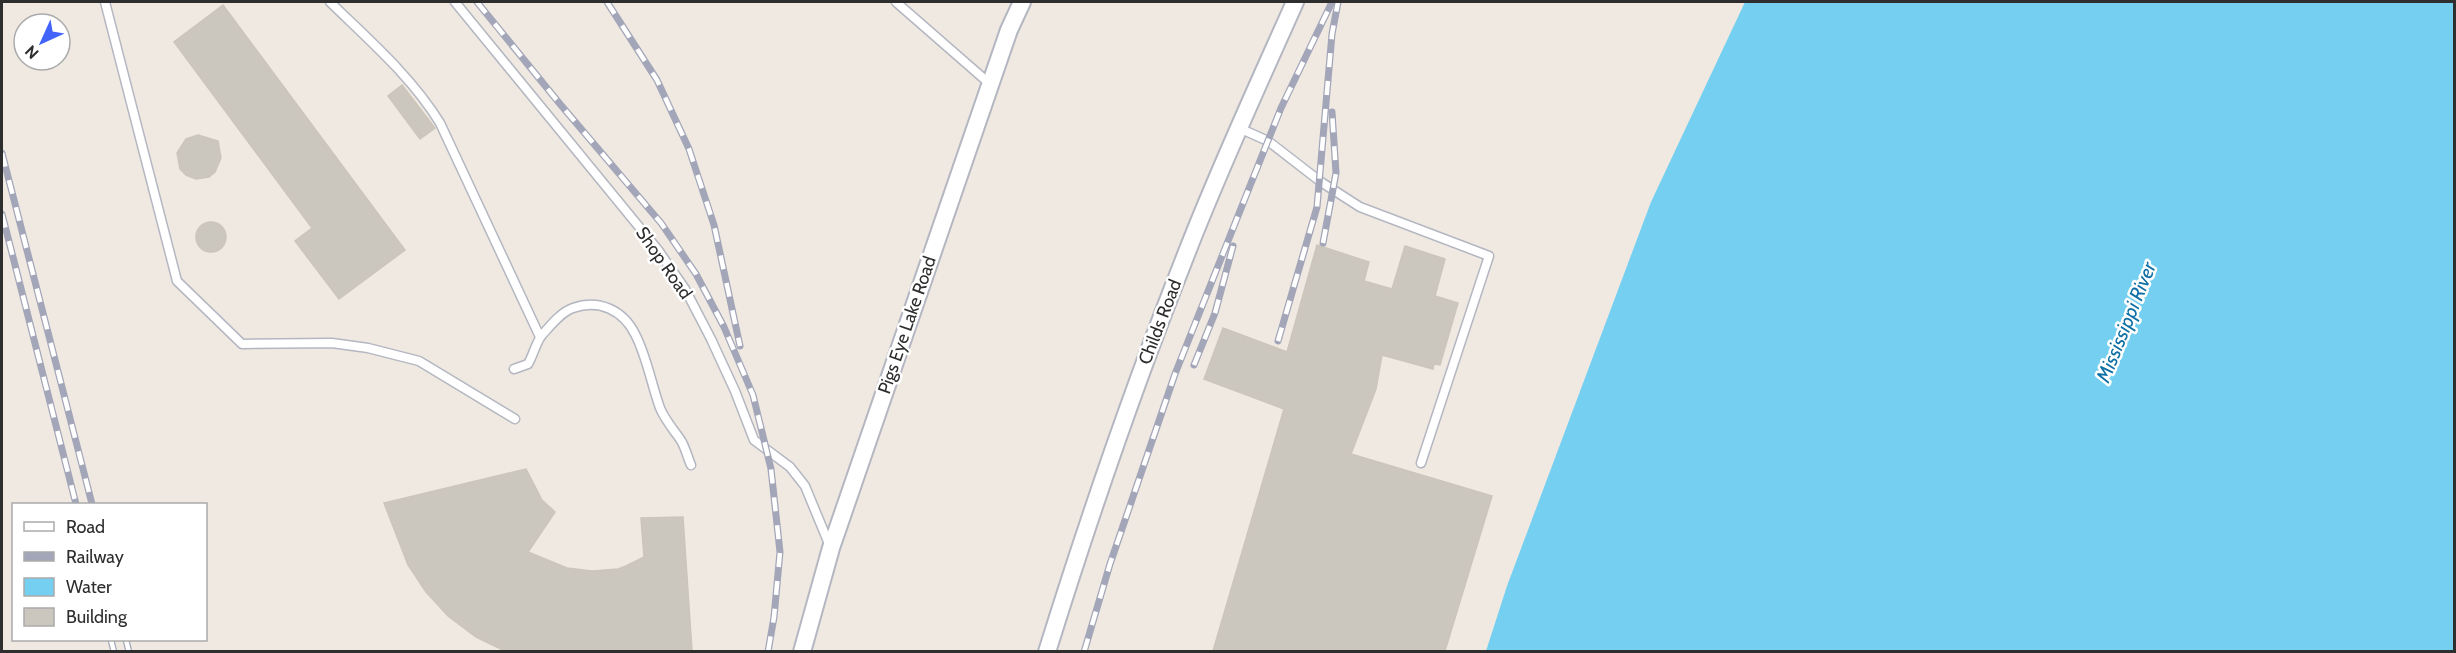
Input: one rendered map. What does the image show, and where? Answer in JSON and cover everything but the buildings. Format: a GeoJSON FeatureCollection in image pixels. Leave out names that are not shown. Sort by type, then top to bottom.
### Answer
{"type":"FeatureCollection","features":[{"type":"Feature","properties":{"kind":"street","name":"Pigs Eye Lake Road"},"geometry":{"type":"LineString","coordinates":[[802,651],[831,548],[990,84],[1009,30],[1022,2]]}},
{"type":"Feature","properties":{"kind":"street","name":"Childs Road"},"geometry":{"type":"LineString","coordinates":[[1047,651],[1079,548],[1131,398],[1187,251],[1295,2]]}},
{"type":"Feature","properties":{"kind":"lane"},"geometry":{"type":"LineString","coordinates":[[105,2],[177,281],[242,344],[332,343],[368,348],[419,361],[515,419]]}},
{"type":"Feature","properties":{"kind":"lane"},"geometry":{"type":"LineString","coordinates":[[330,2],[398,68],[429,105],[440,123],[540,337]]}},
{"type":"Feature","properties":{"kind":"lane","name":"Shop Road"},"geometry":{"type":"LineString","coordinates":[[454,2],[658,249],[685,289],[711,339],[735,390],[754,440],[790,467],[806,486],[831,548]]}},
{"type":"Feature","properties":{"kind":"lane"},"geometry":{"type":"LineString","coordinates":[[896,2],[990,84]]}},
{"type":"Feature","properties":{"kind":"lane"},"geometry":{"type":"LineString","coordinates":[[1239,128],[1268,141],[1321,182],[1359,207],[1489,256],[1421,463]]}},
{"type":"Feature","properties":{"kind":"lane"},"geometry":{"type":"LineString","coordinates":[[514,369],[528,364],[540,337],[572,308],[586,306],[611,308],[619,312],[635,334],[645,357],[660,407],[669,426],[681,441],[691,465]]}},
{"type":"Feature","properties":{"kind":"water","name":"Mississippi River"},"geometry":{"type":"Polygon","coordinates":[[[1745,2],[2454,2],[2454,651],[1486,651],[1507,586],[1651,202],[1745,2]]]}},
{"type":"Feature","properties":{"kind":"railway"},"geometry":{"type":"LineString","coordinates":[[477,2],[661,223],[696,274],[724,327],[753,395],[771,469],[780,552],[768,652]]}},
{"type":"Feature","properties":{"kind":"railway"},"geometry":{"type":"LineString","coordinates":[[607,2],[657,80],[689,149],[714,225],[740,346]]}},
{"type":"Feature","properties":{"kind":"railway"},"geometry":{"type":"LineString","coordinates":[[1084,652],[1110,564],[1175,374],[1281,108],[1332,2]]}},
{"type":"Feature","properties":{"kind":"railway"},"geometry":{"type":"LineString","coordinates":[[1278,341],[1317,207],[1332,34],[1338,2]]}},
{"type":"Feature","properties":{"kind":"railway"},"geometry":{"type":"LineString","coordinates":[[1323,243],[1336,173],[1332,112]]}},
{"type":"Feature","properties":{"kind":"railway"},"geometry":{"type":"LineString","coordinates":[[2,153],[92,503]]}},
{"type":"Feature","properties":{"kind":"railway"},"geometry":{"type":"LineString","coordinates":[[2,214],[76,503]]}},
{"type":"Feature","properties":{"kind":"railway"},"geometry":{"type":"LineString","coordinates":[[1194,365],[1215,313],[1233,246]]}},
{"type":"Feature","properties":{"kind":"railway"},"geometry":{"type":"LineString","coordinates":[[111,641],[114,652]]}},
{"type":"Feature","properties":{"kind":"railway"},"geometry":{"type":"LineString","coordinates":[[126,641],[129,652]]}}]}
